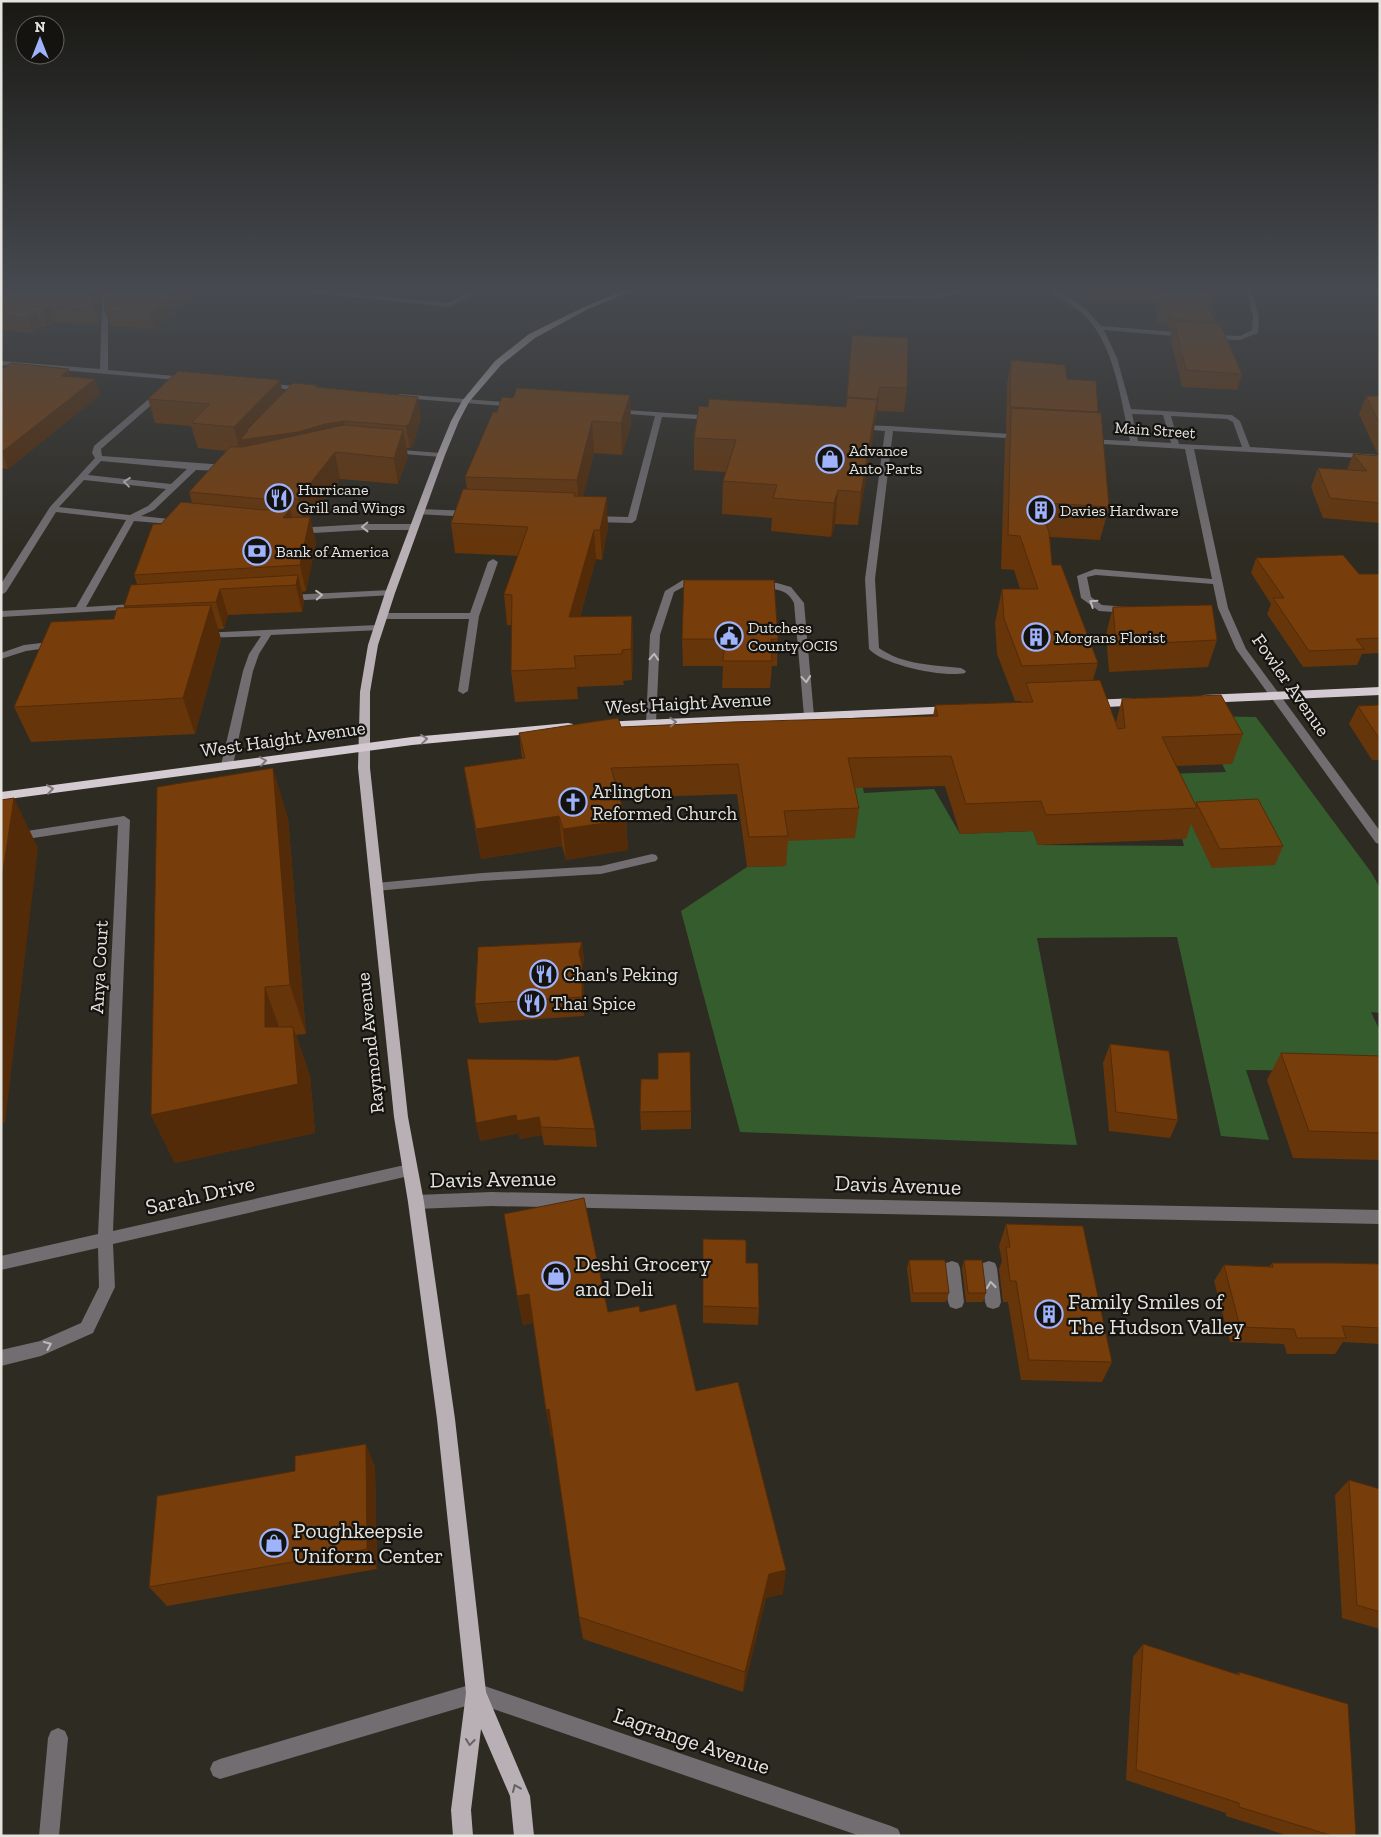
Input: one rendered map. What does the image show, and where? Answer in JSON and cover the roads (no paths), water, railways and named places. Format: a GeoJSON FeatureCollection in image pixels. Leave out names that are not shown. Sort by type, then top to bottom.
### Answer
{"type":"FeatureCollection","features":[{"type":"Feature","properties":{"kind":"highway"},"geometry":{"type":"LineString","coordinates":[[1187,700],[1380,691]]}},
{"type":"Feature","properties":{"kind":"highway"},"geometry":{"type":"LineString","coordinates":[[1070,705],[1158,701]]}},
{"type":"Feature","properties":{"kind":"highway","name":"West Haight Avenue"},"geometry":{"type":"LineString","coordinates":[[1,796],[364,747],[497,732],[651,723],[964,710]]}},
{"type":"Feature","properties":{"kind":"main road","name":"Raymond Avenue"},"geometry":{"type":"LineString","coordinates":[[463,1836],[461,1810],[476,1693],[446,1419],[416,1202],[409,1170],[366,797],[364,747],[365,692],[369,665],[382,616],[419,512],[455,421],[466,401],[489,374]]}},
{"type":"Feature","properties":{"kind":"main road","name":"Raymond Avenue"},"geometry":{"type":"LineString","coordinates":[[476,1693],[520,1796],[524,1836]]}},
{"type":"Feature","properties":{"kind":"street"},"geometry":{"type":"LineString","coordinates":[[125,374],[198,380]]}},
{"type":"Feature","properties":{"kind":"street"},"geometry":{"type":"LineString","coordinates":[[1118,374],[1134,444]]}},
{"type":"Feature","properties":{"kind":"street"},"geometry":{"type":"LineString","coordinates":[[99,458],[97,448],[178,378]]}},
{"type":"Feature","properties":{"kind":"street"},"geometry":{"type":"LineString","coordinates":[[257,385],[316,390]]}},
{"type":"Feature","properties":{"kind":"street"},"geometry":{"type":"LineString","coordinates":[[300,396],[306,389]]}},
{"type":"Feature","properties":{"kind":"street"},"geometry":{"type":"LineString","coordinates":[[394,396],[530,406]]}},
{"type":"Feature","properties":{"kind":"street"},"geometry":{"type":"LineString","coordinates":[[603,410],[726,418]]}},
{"type":"Feature","properties":{"kind":"street"},"geometry":{"type":"LineString","coordinates":[[1126,411],[1229,417],[1236,421],[1247,450]]}},
{"type":"Feature","properties":{"kind":"street"},"geometry":{"type":"LineString","coordinates":[[1166,413],[1176,446]]}},
{"type":"Feature","properties":{"kind":"street"},"geometry":{"type":"LineString","coordinates":[[584,518],[632,520],[659,414]]}},
{"type":"Feature","properties":{"kind":"street"},"geometry":{"type":"LineString","coordinates":[[851,426],[1038,438]]}},
{"type":"Feature","properties":{"kind":"street"},"geometry":{"type":"LineString","coordinates":[[889,428],[870,578],[874,650],[884,658],[900,663],[961,671]]}},
{"type":"Feature","properties":{"kind":"street","name":"Main Street"},"geometry":{"type":"LineString","coordinates":[[1076,440],[1380,457]]}},
{"type":"Feature","properties":{"kind":"street","name":"Fowler Avenue"},"geometry":{"type":"LineString","coordinates":[[1190,447],[1218,582],[1223,617],[1241,649],[1274,696],[1340,782],[1380,840]]}},
{"type":"Feature","properties":{"kind":"street"},"geometry":{"type":"LineString","coordinates":[[386,450],[441,455]]}},
{"type":"Feature","properties":{"kind":"street"},"geometry":{"type":"LineString","coordinates":[[1,592],[53,509],[83,477],[87,468],[99,458],[194,467],[235,466]]}},
{"type":"Feature","properties":{"kind":"street"},"geometry":{"type":"LineString","coordinates":[[78,610],[131,518],[148,510],[194,467]]}},
{"type":"Feature","properties":{"kind":"street"},"geometry":{"type":"LineString","coordinates":[[83,477],[171,488]]}},
{"type":"Feature","properties":{"kind":"street"},"geometry":{"type":"LineString","coordinates":[[53,509],[188,524]]}},
{"type":"Feature","properties":{"kind":"street"},"geometry":{"type":"LineString","coordinates":[[419,512],[477,514]]}},
{"type":"Feature","properties":{"kind":"street"},"geometry":{"type":"LineString","coordinates":[[287,531],[365,527],[414,527]]}},
{"type":"Feature","properties":{"kind":"street"},"geometry":{"type":"LineString","coordinates":[[463,691],[474,616],[493,562]]}},
{"type":"Feature","properties":{"kind":"street"},"geometry":{"type":"LineString","coordinates":[[1138,611],[1098,608],[1086,598],[1082,576],[1095,572],[1218,582]]}},
{"type":"Feature","properties":{"kind":"street"},"geometry":{"type":"LineString","coordinates":[[651,723],[656,635],[670,591],[683,583],[711,583]]}},
{"type":"Feature","properties":{"kind":"street"},"geometry":{"type":"LineString","coordinates":[[747,585],[784,586],[794,593],[797,598],[809,716]]}},
{"type":"Feature","properties":{"kind":"street"},"geometry":{"type":"LineString","coordinates":[[276,598],[390,593]]}},
{"type":"Feature","properties":{"kind":"street"},"geometry":{"type":"LineString","coordinates":[[1,614],[144,607]]}},
{"type":"Feature","properties":{"kind":"street"},"geometry":{"type":"LineString","coordinates":[[382,616],[474,616]]}},
{"type":"Feature","properties":{"kind":"street"},"geometry":{"type":"LineString","coordinates":[[190,636],[378,628]]}},
{"type":"Feature","properties":{"kind":"street"},"geometry":{"type":"LineString","coordinates":[[227,765],[248,671],[254,654],[268,633]]}},
{"type":"Feature","properties":{"kind":"street"},"geometry":{"type":"LineString","coordinates":[[1,656],[24,648],[73,643]]}},
{"type":"Feature","properties":{"kind":"street","name":"Anya Court"},"geometry":{"type":"LineString","coordinates":[[1,839],[124,820],[105,1241],[107,1287],[87,1328],[40,1348],[1,1358]]}},
{"type":"Feature","properties":{"kind":"street"},"geometry":{"type":"LineString","coordinates":[[376,887],[482,877],[601,870],[652,858]]}},
{"type":"Feature","properties":{"kind":"street","name":"Sarah Drive"},"geometry":{"type":"LineString","coordinates":[[1,1263],[105,1241],[409,1170]]}},
{"type":"Feature","properties":{"kind":"street","name":"Davis Avenue"},"geometry":{"type":"LineString","coordinates":[[416,1202],[491,1199],[1380,1217]]}},
{"type":"Feature","properties":{"kind":"street"},"geometry":{"type":"LineString","coordinates":[[952,1268],[956,1302]]}},
{"type":"Feature","properties":{"kind":"street"},"geometry":{"type":"LineString","coordinates":[[989,1268],[993,1302]]}},
{"type":"Feature","properties":{"kind":"street"},"geometry":{"type":"LineString","coordinates":[[220,1769],[476,1693]]}},
{"type":"Feature","properties":{"kind":"street","name":"Lagrange Avenue"},"geometry":{"type":"LineString","coordinates":[[476,1693],[891,1836]]}},
{"type":"Feature","properties":{"kind":"street"},"geometry":{"type":"LineString","coordinates":[[49,1836],[58,1738]]}},
{"type":"Feature","properties":{"kind":"place","name":"Advance Auto Parts"},"geometry":{"type":"Point","coordinates":[830,459]}},
{"type":"Feature","properties":{"kind":"place","name":"Hurricane Grill and Wings"},"geometry":{"type":"Point","coordinates":[279,498]}},
{"type":"Feature","properties":{"kind":"place","name":"Davies Hardware"},"geometry":{"type":"Point","coordinates":[1041,510]}},
{"type":"Feature","properties":{"kind":"place","name":"Bank of America"},"geometry":{"type":"Point","coordinates":[257,551]}},
{"type":"Feature","properties":{"kind":"place","name":"Dutchess County OCIS"},"geometry":{"type":"Point","coordinates":[729,636]}},
{"type":"Feature","properties":{"kind":"place","name":"Morgans Florist"},"geometry":{"type":"Point","coordinates":[1036,637]}},
{"type":"Feature","properties":{"kind":"place","name":"Arlington Reformed Church"},"geometry":{"type":"Point","coordinates":[573,802]}},
{"type":"Feature","properties":{"kind":"place","name":"Chan's Peking"},"geometry":{"type":"Point","coordinates":[544,974]}},
{"type":"Feature","properties":{"kind":"place","name":"Thai Spice"},"geometry":{"type":"Point","coordinates":[532,1003]}},
{"type":"Feature","properties":{"kind":"place","name":"Deshi Grocery and Deli"},"geometry":{"type":"Point","coordinates":[556,1276]}},
{"type":"Feature","properties":{"kind":"place","name":"Family Smiles of The Hudson Valley"},"geometry":{"type":"Point","coordinates":[1049,1314]}},
{"type":"Feature","properties":{"kind":"place","name":"Poughkeepsie Uniform Center"},"geometry":{"type":"Point","coordinates":[274,1543]}}]}
